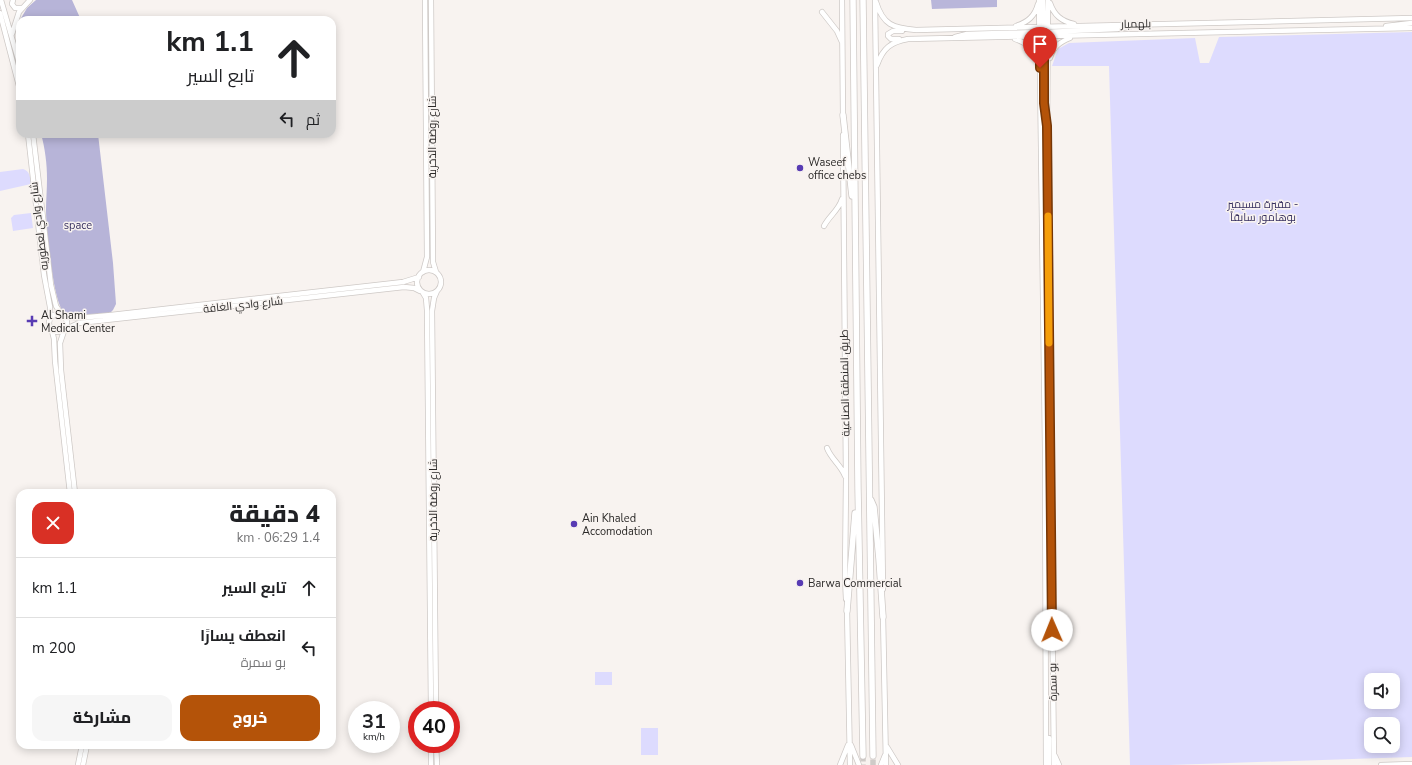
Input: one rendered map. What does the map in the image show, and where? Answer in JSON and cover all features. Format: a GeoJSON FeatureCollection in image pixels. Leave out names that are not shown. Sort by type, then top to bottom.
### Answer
{"type":"FeatureCollection","features":[{"type":"Feature","properties":{"kind":"highway","name":"طريق المنطقة الصناعية"},"geometry":{"type":"LineString","coordinates":[[853,0],[858,489],[863,756]]}},
{"type":"Feature","properties":{"kind":"highway","name":"طريق المنطقة الصناعية"},"geometry":{"type":"LineString","coordinates":[[863,0],[873,756]]}},
{"type":"Feature","properties":{"kind":"highway"},"geometry":{"type":"LineString","coordinates":[[843,115],[855,214]]}},
{"type":"Feature","properties":{"kind":"highway"},"geometry":{"type":"LineString","coordinates":[[847,611],[858,489]]}},
{"type":"Feature","properties":{"kind":"highway"},"geometry":{"type":"LineString","coordinates":[[870,497],[874,507],[883,617]]}},
{"type":"Feature","properties":{"kind":"street"},"geometry":{"type":"LineString","coordinates":[[1,0],[16,51]]}},
{"type":"Feature","properties":{"kind":"street"},"geometry":{"type":"LineString","coordinates":[[13,0],[12,4],[15,8],[22,8]]}},
{"type":"Feature","properties":{"kind":"street"},"geometry":{"type":"LineString","coordinates":[[18,16],[22,8],[30,0]]}},
{"type":"Feature","properties":{"kind":"street","name":"شارع روضة الذخرية"},"geometry":{"type":"LineString","coordinates":[[423,272],[427,257],[425,0]]}},
{"type":"Feature","properties":{"kind":"street","name":"شارع روضة الذخرية"},"geometry":{"type":"LineString","coordinates":[[431,0],[432,262],[436,272]]}},
{"type":"Feature","properties":{"kind":"street","name":"طريق المنطقة الصناعية"},"geometry":{"type":"LineString","coordinates":[[842,0],[846,479],[845,578],[850,765]]}},
{"type":"Feature","properties":{"kind":"street"},"geometry":{"type":"LineString","coordinates":[[875,0],[886,765]]}},
{"type":"Feature","properties":{"kind":"street","name":"بلهمبار"},"geometry":{"type":"LineString","coordinates":[[875,0],[881,15],[887,22],[899,28],[916,30],[1012,27],[1076,36],[1412,28]]}},
{"type":"Feature","properties":{"kind":"street"},"geometry":{"type":"LineString","coordinates":[[1012,27],[1031,18],[1036,11],[1039,0]]}},
{"type":"Feature","properties":{"kind":"street","name":"بو سمرة"},"geometry":{"type":"LineString","coordinates":[[1039,0],[1048,64],[1047,126],[1054,765]]}},
{"type":"Feature","properties":{"kind":"street"},"geometry":{"type":"LineString","coordinates":[[1044,0],[1044,103],[1047,126]]}},
{"type":"Feature","properties":{"kind":"street"},"geometry":{"type":"LineString","coordinates":[[1048,0],[1059,18],[1077,25]]}},
{"type":"Feature","properties":{"kind":"street","name":"بو سمرة"},"geometry":{"type":"LineString","coordinates":[[1046,765],[1045,456],[1040,68],[1048,0]]}},
{"type":"Feature","properties":{"kind":"street"},"geometry":{"type":"LineString","coordinates":[[822,12],[837,31],[843,45]]}},
{"type":"Feature","properties":{"kind":"street"},"geometry":{"type":"LineString","coordinates":[[0,13],[16,75]]}},
{"type":"Feature","properties":{"kind":"street","name":"بلهمبار"},"geometry":{"type":"LineString","coordinates":[[876,69],[880,58],[887,47],[894,42],[908,39],[1010,37],[1077,25],[1412,18]]}},
{"type":"Feature","properties":{"kind":"street"},"geometry":{"type":"LineString","coordinates":[[12,36],[16,21]]}},
{"type":"Feature","properties":{"kind":"street"},"geometry":{"type":"LineString","coordinates":[[1372,29],[1412,23]]}},
{"type":"Feature","properties":{"kind":"street"},"geometry":{"type":"LineString","coordinates":[[945,39],[967,34],[1117,29],[1143,24]]}},
{"type":"Feature","properties":{"kind":"street"},"geometry":{"type":"LineString","coordinates":[[908,39],[891,38],[888,35],[889,32],[893,31],[916,30]]}},
{"type":"Feature","properties":{"kind":"street"},"geometry":{"type":"LineString","coordinates":[[1048,64],[1052,52],[1057,45],[1076,36]]}},
{"type":"Feature","properties":{"kind":"street"},"geometry":{"type":"LineString","coordinates":[[1010,37],[1025,42],[1031,47],[1037,56],[1040,68]]}},
{"type":"Feature","properties":{"kind":"street","name":"شارع وادي لعطوريه"},"geometry":{"type":"LineString","coordinates":[[28,138],[44,275],[50,307],[50,318]]}},
{"type":"Feature","properties":{"kind":"street","name":"شارع وادي لعطوريه"},"geometry":{"type":"LineString","coordinates":[[33,138],[51,285],[56,306],[63,315]]}},
{"type":"Feature","properties":{"kind":"street"},"geometry":{"type":"LineString","coordinates":[[824,226],[829,217],[839,207],[843,192]]}},
{"type":"Feature","properties":{"kind":"street"},"geometry":{"type":"LineString","coordinates":[[430,270],[436,272],[439,275],[441,282],[440,288],[437,292],[430,294],[422,292],[417,284],[419,277],[423,272],[430,270]]}},
{"type":"Feature","properties":{"kind":"street","name":"شارع وادي الغافة"},"geometry":{"type":"LineString","coordinates":[[63,315],[78,318],[111,315],[403,282],[419,277]]}},
{"type":"Feature","properties":{"kind":"street","name":"شارع وادي الغافة"},"geometry":{"type":"LineString","coordinates":[[65,330],[79,323],[410,286],[422,292]]}},
{"type":"Feature","properties":{"kind":"street","name":"شارع روضة الذخرية"},"geometry":{"type":"LineString","coordinates":[[422,292],[426,298],[427,310],[431,701]]}},
{"type":"Feature","properties":{"kind":"street","name":"شارع روضة الذخرية"},"geometry":{"type":"LineString","coordinates":[[436,701],[432,311],[434,298],[437,292]]}},
{"type":"Feature","properties":{"kind":"street"},"geometry":{"type":"LineString","coordinates":[[70,489],[55,361],[54,339],[48,323],[50,318],[55,314],[63,315],[67,322],[60,343],[61,370],[75,489]]}},
{"type":"Feature","properties":{"kind":"street"},"geometry":{"type":"LineString","coordinates":[[52,331],[58,333],[65,330]]}},
{"type":"Feature","properties":{"kind":"street"},"geometry":{"type":"LineString","coordinates":[[827,448],[830,455],[840,466],[846,479]]}},
{"type":"Feature","properties":{"kind":"street"},"geometry":{"type":"LineString","coordinates":[[1046,687],[1049,695],[1049,765]]}},
{"type":"Feature","properties":{"kind":"street"},"geometry":{"type":"LineString","coordinates":[[1042,765],[1044,717],[1046,710]]}},
{"type":"Feature","properties":{"kind":"street"},"geometry":{"type":"LineString","coordinates":[[1053,718],[1056,725],[1055,757],[1059,765]]}},
{"type":"Feature","properties":{"kind":"street"},"geometry":{"type":"LineString","coordinates":[[840,765],[850,741]]}},
{"type":"Feature","properties":{"kind":"street"},"geometry":{"type":"LineString","coordinates":[[850,741],[859,765]]}},
{"type":"Feature","properties":{"kind":"street"},"geometry":{"type":"LineString","coordinates":[[880,765],[883,760],[886,746]]}},
{"type":"Feature","properties":{"kind":"street"},"geometry":{"type":"LineString","coordinates":[[886,746],[898,765]]}},
{"type":"Feature","properties":{"kind":"street"},"geometry":{"type":"LineString","coordinates":[[78,765],[81,749]]}},
{"type":"Feature","properties":{"kind":"street"},"geometry":{"type":"LineString","coordinates":[[83,765],[86,749]]}},
{"type":"Feature","properties":{"kind":"street"},"geometry":{"type":"LineString","coordinates":[[431,753],[431,765]]}},
{"type":"Feature","properties":{"kind":"street"},"geometry":{"type":"LineString","coordinates":[[436,753],[437,765]]}},
{"type":"Feature","properties":{"kind":"street"},"geometry":{"type":"LineString","coordinates":[[1381,765],[1412,764]]}},
{"type":"Feature","properties":{"kind":"green space"},"geometry":{"type":"Polygon","coordinates":[[[36,0],[72,0],[79,16],[22,16],[27,8],[36,0]]]}},
{"type":"Feature","properties":{"kind":"green space","name":"مقبرة مسيمير - بوهامور سابقاً"},"geometry":{"type":"Polygon","coordinates":[[[1412,32],[1412,757],[1130,765],[1109,66],[1052,66],[1058,49],[1069,43],[1195,38],[1200,63],[1209,63],[1219,37],[1412,32]]]}},
{"type":"Feature","properties":{"kind":"green space","name":"space"},"geometry":{"type":"Polygon","coordinates":[[[42,138],[98,138],[113,263],[116,304],[110,313],[87,317],[75,317],[65,314],[61,308],[54,282],[47,232],[47,168],[42,138]]]}},
{"type":"Feature","properties":{"kind":"green space"},"geometry":{"type":"Polygon","coordinates":[[[23,169],[28,173],[31,184],[0,191],[0,172],[23,169]]]}},
{"type":"Feature","properties":{"kind":"green space"},"geometry":{"type":"Polygon","coordinates":[[[31,213],[33,228],[13,231],[11,218],[14,215],[31,213]]]}},
{"type":"Feature","properties":{"kind":"green space"},"geometry":{"type":"Polygon","coordinates":[[[595,672],[612,672],[612,685],[595,685],[595,672]]]}},
{"type":"Feature","properties":{"kind":"green space"},"geometry":{"type":"Polygon","coordinates":[[[641,728],[658,728],[658,755],[641,755],[641,728]]]}},
{"type":"Feature","properties":{"kind":"shaded area"},"geometry":{"type":"Polygon","coordinates":[[[931,0],[997,0],[997,7],[932,9],[931,0]]]}},
{"type":"Feature","properties":{"kind":"tunnel"},"geometry":{"type":"LineString","coordinates":[[863,756],[863,765]]}},
{"type":"Feature","properties":{"kind":"tunnel"},"geometry":{"type":"LineString","coordinates":[[873,756],[873,765]]}},
{"type":"Feature","properties":{"kind":"slow traffic"},"geometry":{"type":"LineString","coordinates":[[1048,216],[1049,343]]}},
{"type":"Feature","properties":{"kind":"place","name":"Waseef office chebs"},"geometry":{"type":"Point","coordinates":[800,168]}},
{"type":"Feature","properties":{"kind":"place","name":"Al Shami Medical Center"},"geometry":{"type":"Point","coordinates":[32,321]}},
{"type":"Feature","properties":{"kind":"place","name":"Ain Khaled Accomodation"},"geometry":{"type":"Point","coordinates":[574,524]}},
{"type":"Feature","properties":{"kind":"place","name":"Barwa Commercial"},"geometry":{"type":"Point","coordinates":[800,583]}},
{"type":"Feature","properties":{"kind":"route"},"geometry":{"type":"LineString","coordinates":[[1040,68],[1040,37],[1044,33],[1044,103],[1047,126],[1049,273],[1052,630]]}}]}
